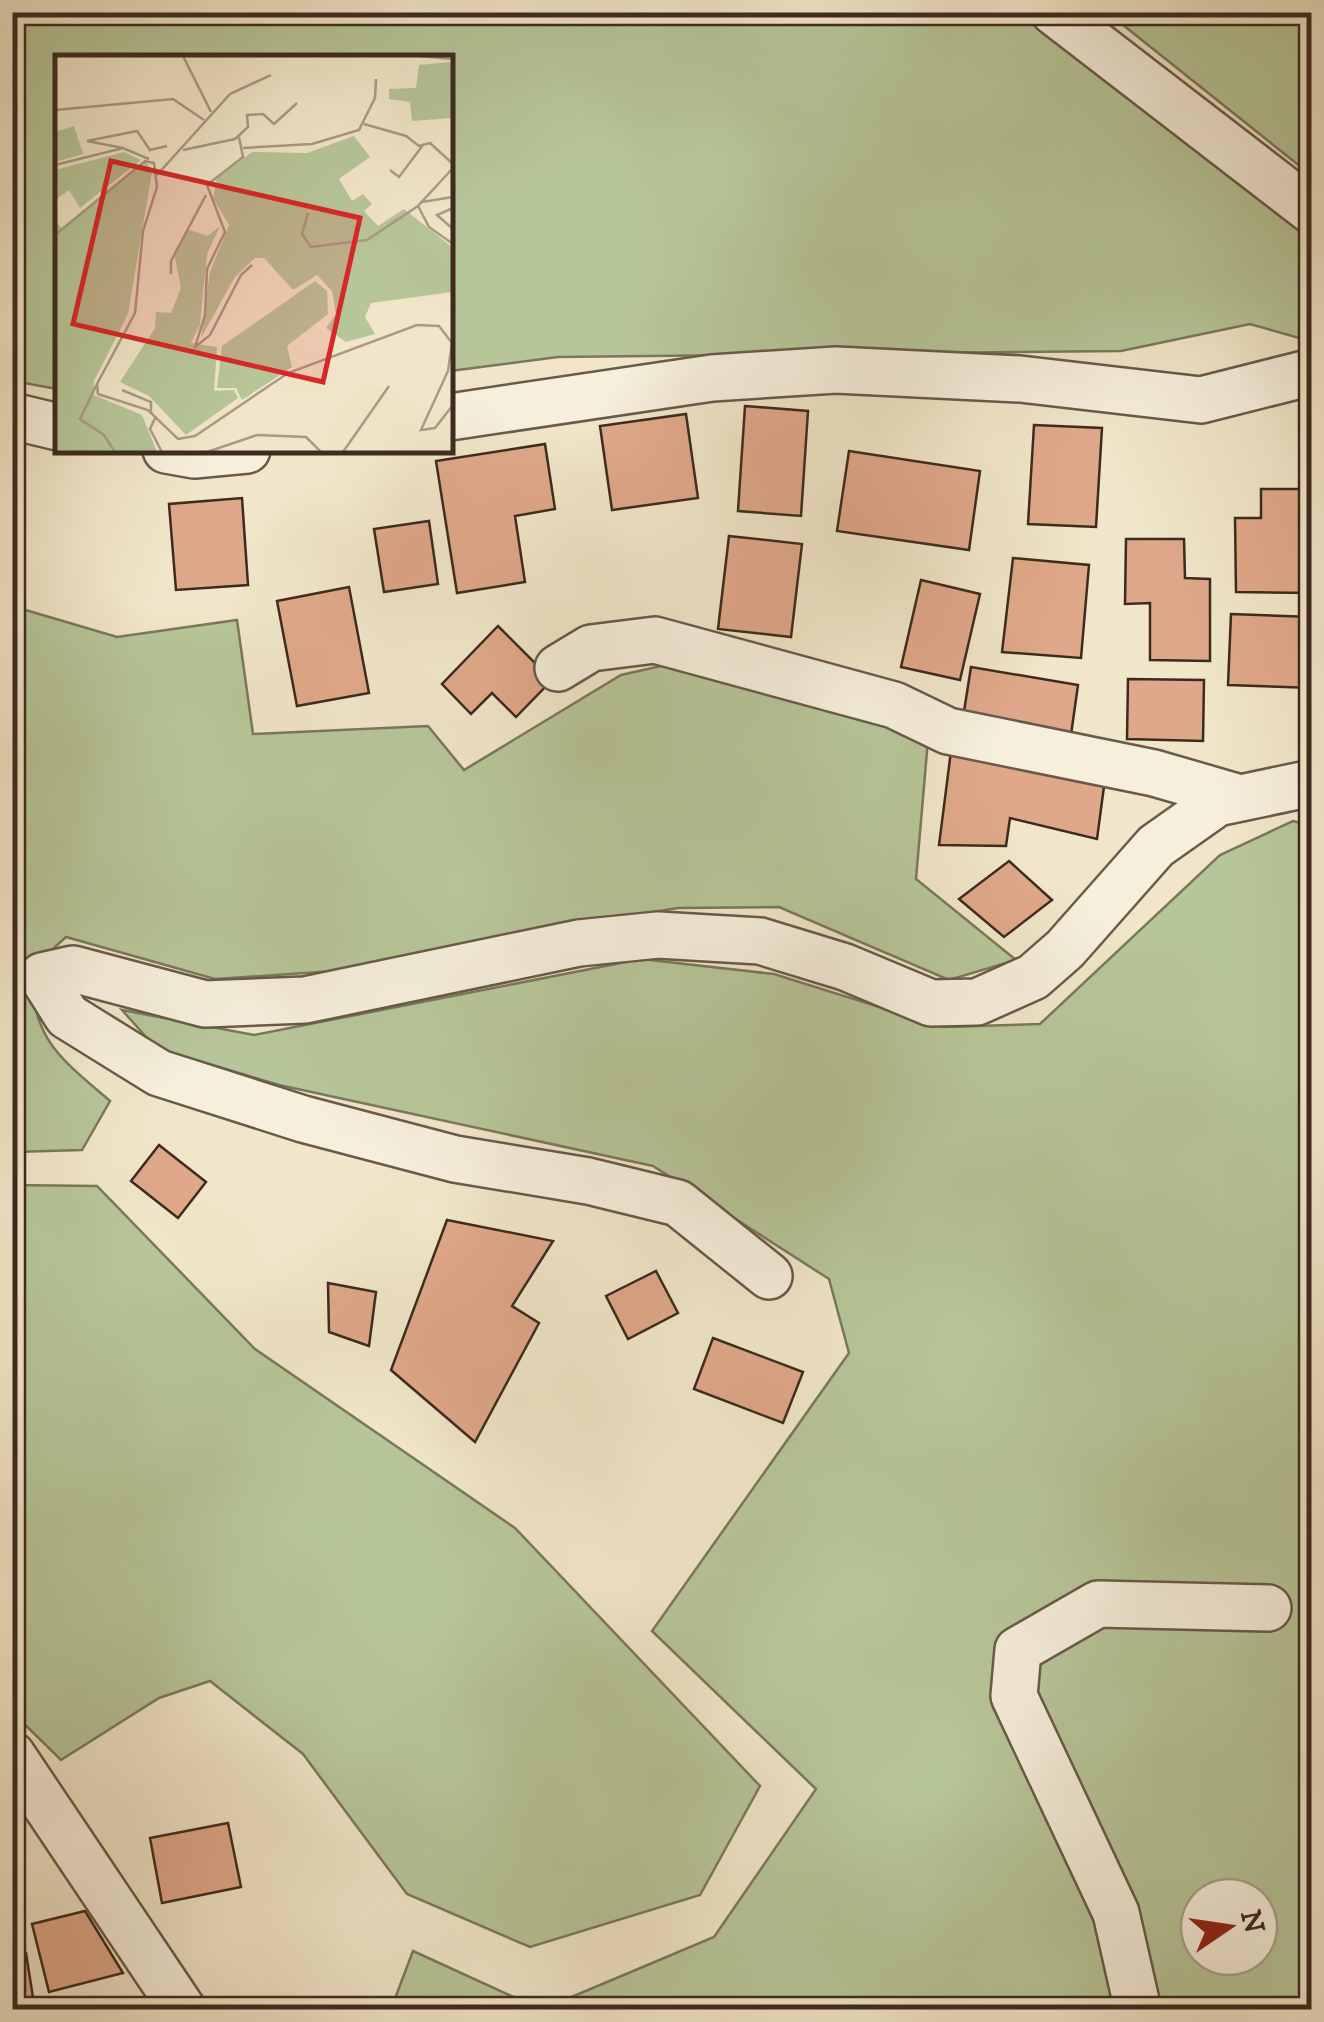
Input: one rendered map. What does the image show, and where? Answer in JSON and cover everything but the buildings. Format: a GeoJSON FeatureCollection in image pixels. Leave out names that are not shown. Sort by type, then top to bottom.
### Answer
{"type":"FeatureCollection","features":[{"type":"Feature","properties":{"kind":"street"},"geometry":{"type":"LineString","coordinates":[[1054,12],[1312,211]]}},
{"type":"Feature","properties":{"kind":"street"},"geometry":{"type":"LineString","coordinates":[[452,417],[712,378],[836,370],[1020,380],[1200,400],[1303,381]]}},
{"type":"Feature","properties":{"kind":"street"},"geometry":{"type":"LineString","coordinates":[[12,416],[55,425]]}},
{"type":"Feature","properties":{"kind":"street"},"geometry":{"type":"LineString","coordinates":[[175,452],[194,456],[229,452]]}},
{"type":"Feature","properties":{"kind":"street"},"geometry":{"type":"LineString","coordinates":[[558,668],[590,648],[655,640],[894,704],[948,731],[1154,773],[1240,798]]}},
{"type":"Feature","properties":{"kind":"street"},"geometry":{"type":"LineString","coordinates":[[769,1276],[678,1203],[588,1181],[456,1159],[303,1119],[158,1074],[68,1016],[42,976],[73,969],[204,1004],[305,1000],[579,944],[658,935],[760,941],[845,968],[931,1003],[977,1002],[1033,976],[1065,949],[1156,846],[1217,803],[1312,784]]}},
{"type":"Feature","properties":{"kind":"street"},"geometry":{"type":"LineString","coordinates":[[1138,2010],[1116,1913],[1014,1696],[1018,1650],[1098,1604],[1268,1608]]}},
{"type":"Feature","properties":{"kind":"street"},"geometry":{"type":"LineString","coordinates":[[12,1755],[183,2010]]}},
{"type":"Feature","properties":{"kind":"green space"},"geometry":{"type":"Polygon","coordinates":[[[12,13],[1022,13],[1311,240],[1311,338],[1306,340],[1250,324],[1121,351],[558,357],[452,371],[452,55],[55,55],[55,389],[13,381],[12,13]]]}},
{"type":"Feature","properties":{"kind":"green space"},"geometry":{"type":"Polygon","coordinates":[[[1108,13],[1311,13],[1311,175],[1108,13]]]}},
{"type":"Feature","properties":{"kind":"green space"},"geometry":{"type":"Polygon","coordinates":[[[12,606],[117,637],[237,620],[253,734],[428,726],[464,770],[621,675],[723,652],[931,705],[916,879],[1016,960],[949,980],[779,907],[678,908],[490,938],[334,971],[215,979],[66,937],[31,969],[37,1014],[52,1046],[110,1101],[82,1150],[13,1152],[12,606]]]}},
{"type":"Feature","properties":{"kind":"green space"},"geometry":{"type":"Polygon","coordinates":[[[1293,821],[1311,826],[1311,2009],[543,2009],[714,1937],[816,1789],[652,1631],[849,1353],[829,1279],[653,1166],[279,1085],[156,1048],[122,1010],[254,1035],[641,959],[774,974],[943,1027],[1040,1024],[1220,855],[1293,821]]]}},
{"type":"Feature","properties":{"kind":"green space"},"geometry":{"type":"Polygon","coordinates":[[[12,1185],[97,1186],[255,1349],[515,1528],[760,1786],[700,1895],[530,1947],[407,1894],[303,1754],[210,1681],[159,1698],[61,1760],[13,1713],[12,1185]]]}},
{"type":"Feature","properties":{"kind":"green space"},"geometry":{"type":"Polygon","coordinates":[[[413,1951],[540,2009],[391,2009],[413,1951]]]}}]}
